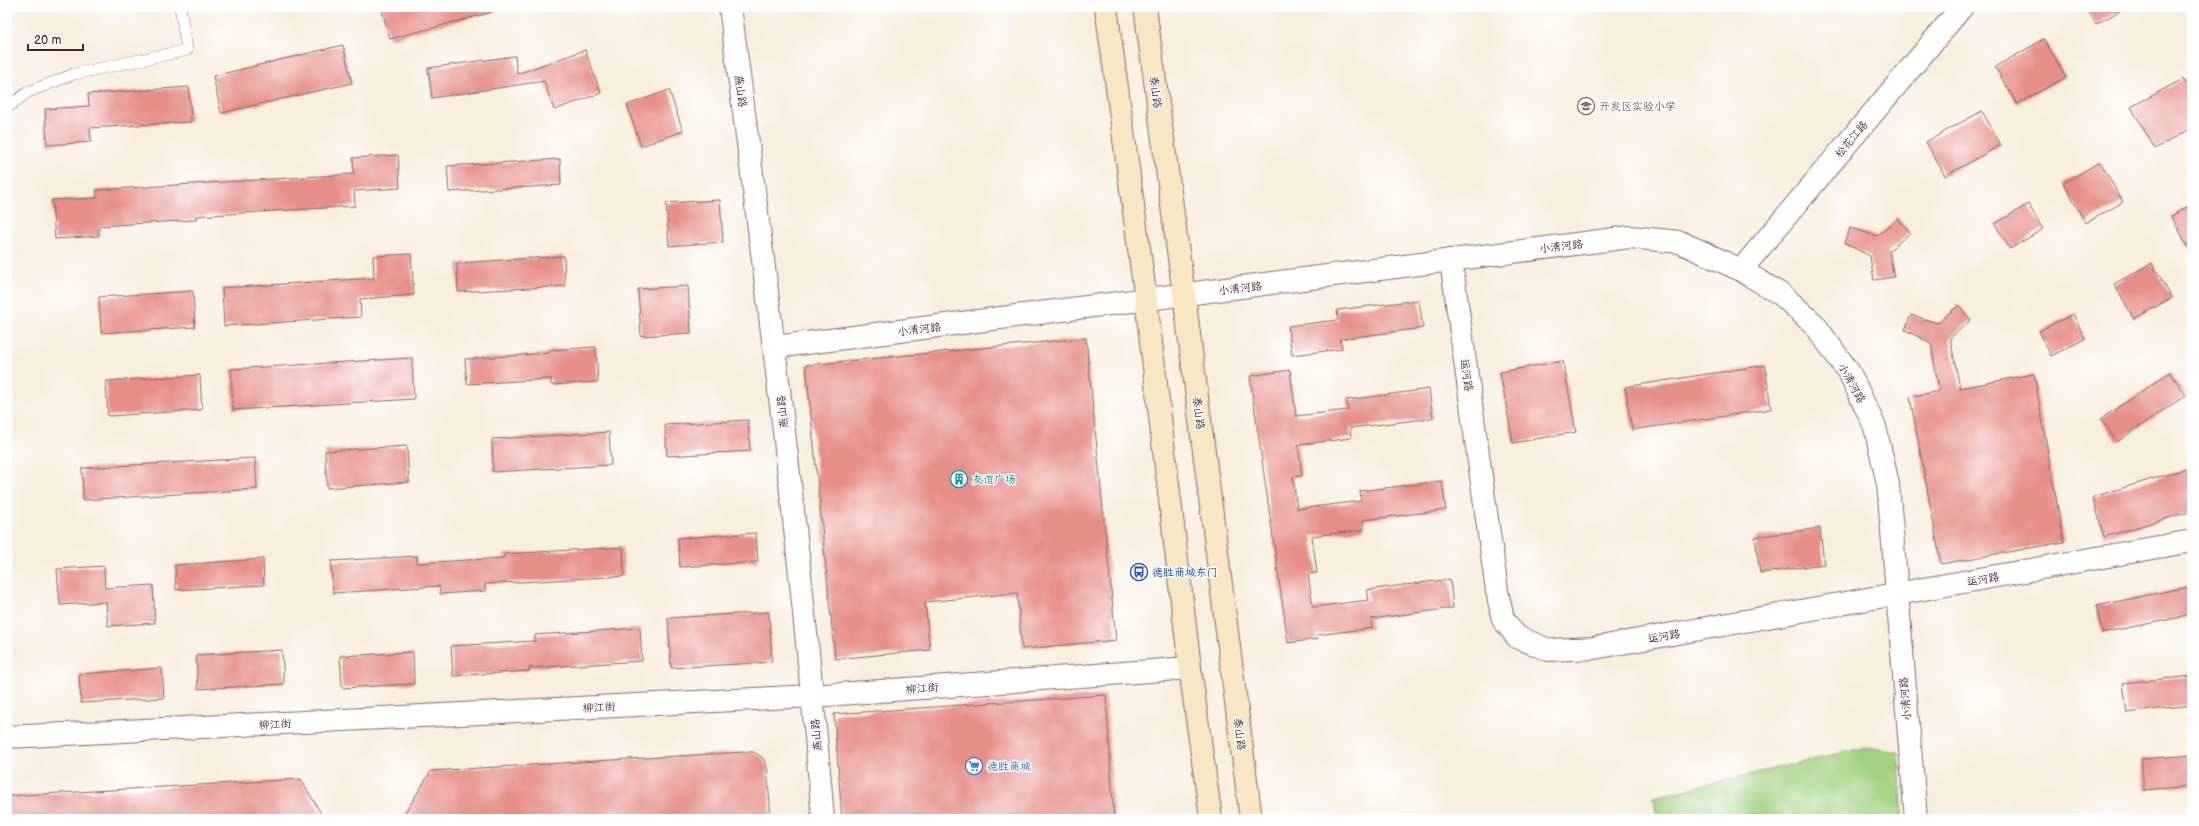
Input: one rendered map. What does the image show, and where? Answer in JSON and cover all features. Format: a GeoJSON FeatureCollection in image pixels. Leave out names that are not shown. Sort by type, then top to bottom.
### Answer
{"type":"FeatureCollection","features":[{"type":"Feature","properties":{"kind":"main road"},"geometry":{"type":"LineString","coordinates":[[1106,7],[1146,300],[1190,668],[1211,819]]}},
{"type":"Feature","properties":{"kind":"main road","name":"泰山路"},"geometry":{"type":"LineString","coordinates":[[1145,7],[1184,295],[1251,819]]}},
{"type":"Feature","properties":{"kind":"street","name":"燕山路"},"geometry":{"type":"LineString","coordinates":[[730,7],[775,347],[813,696],[822,819]]}},
{"type":"Feature","properties":{"kind":"street","name":"松花江路"},"geometry":{"type":"LineString","coordinates":[[1741,270],[1962,7]]}},
{"type":"Feature","properties":{"kind":"street","name":"小清河路"},"geometry":{"type":"LineString","coordinates":[[775,347],[1630,237],[1680,242],[1741,270],[1782,295],[1815,325],[1850,374],[1875,427],[1886,477],[1916,819]]}},
{"type":"Feature","properties":{"kind":"street","name":"运河路"},"geometry":{"type":"LineString","coordinates":[[1450,260],[1497,591],[1504,619],[1517,638],[1549,650],[1594,648],[2192,542]]}},
{"type":"Feature","properties":{"kind":"street","name":"柳江街"},"geometry":{"type":"LineString","coordinates":[[7,738],[813,696],[1190,668]]}},
{"type":"Feature","properties":{"kind":"lane"},"geometry":{"type":"LineString","coordinates":[[7,108],[28,92],[74,74],[187,50],[180,7]]}},
{"type":"Feature","properties":{"kind":"green space"},"geometry":{"type":"Polygon","coordinates":[[[1867,747],[1898,752],[1903,819],[1657,819],[1654,797],[1867,747]]]}},
{"type":"Feature","properties":{"kind":"building"},"geometry":{"type":"Polygon","coordinates":[[[381,7],[493,7],[493,12],[390,39],[381,7]]]}},
{"type":"Feature","properties":{"kind":"building"},"geometry":{"type":"Polygon","coordinates":[[[2086,7],[2127,7],[2096,24],[2086,7]]]}},
{"type":"Feature","properties":{"kind":"building"},"geometry":{"type":"Polygon","coordinates":[[[2044,39],[2066,77],[2017,104],[1995,67],[2044,39]]]}},
{"type":"Feature","properties":{"kind":"building"},"geometry":{"type":"Polygon","coordinates":[[[343,45],[352,83],[221,113],[213,76],[343,45]]]}},
{"type":"Feature","properties":{"kind":"building"},"geometry":{"type":"Polygon","coordinates":[[[585,50],[601,93],[554,110],[544,81],[432,98],[428,68],[515,56],[517,74],[585,50]]]}},
{"type":"Feature","properties":{"kind":"building"},"geometry":{"type":"Polygon","coordinates":[[[2183,79],[2192,96],[2192,128],[2155,149],[2131,107],[2183,79]]]}},
{"type":"Feature","properties":{"kind":"building"},"geometry":{"type":"Polygon","coordinates":[[[189,87],[191,122],[90,128],[91,142],[47,145],[45,109],[89,106],[88,94],[189,87]]]}},
{"type":"Feature","properties":{"kind":"building"},"geometry":{"type":"Polygon","coordinates":[[[669,90],[683,131],[641,146],[627,105],[669,90]]]}},
{"type":"Feature","properties":{"kind":"building"},"geometry":{"type":"Polygon","coordinates":[[[1982,111],[2001,145],[1945,176],[1926,142],[1982,111]]]}},
{"type":"Feature","properties":{"kind":"building"},"geometry":{"type":"Polygon","coordinates":[[[398,155],[400,188],[354,191],[355,206],[196,216],[196,220],[99,226],[99,236],[55,239],[52,200],[97,198],[96,190],[354,174],[353,158],[398,155]]]}},
{"type":"Feature","properties":{"kind":"building"},"geometry":{"type":"Polygon","coordinates":[[[560,159],[561,185],[449,192],[447,166],[560,159]]]}},
{"type":"Feature","properties":{"kind":"building"},"geometry":{"type":"Polygon","coordinates":[[[2100,162],[2123,202],[2086,223],[2063,183],[2100,162]]]}},
{"type":"Feature","properties":{"kind":"building"},"geometry":{"type":"Polygon","coordinates":[[[720,200],[723,242],[669,246],[666,203],[720,200]]]}},
{"type":"Feature","properties":{"kind":"building"},"geometry":{"type":"Polygon","coordinates":[[[2028,204],[2043,229],[2010,249],[1995,224],[2028,204]]]}},
{"type":"Feature","properties":{"kind":"building"},"geometry":{"type":"Polygon","coordinates":[[[2192,204],[2192,254],[2171,216],[2192,204]]]}},
{"type":"Feature","properties":{"kind":"building"},"geometry":{"type":"Polygon","coordinates":[[[1898,218],[1910,233],[1889,251],[1894,277],[1874,280],[1870,256],[1844,243],[1850,228],[1877,236],[1898,218]]]}},
{"type":"Feature","properties":{"kind":"building"},"geometry":{"type":"Polygon","coordinates":[[[411,254],[414,295],[360,299],[361,317],[224,326],[222,288],[374,278],[373,256],[411,254]]]}},
{"type":"Feature","properties":{"kind":"building"},"geometry":{"type":"Polygon","coordinates":[[[564,256],[565,286],[458,292],[457,263],[564,256]]]}},
{"type":"Feature","properties":{"kind":"building"},"geometry":{"type":"Polygon","coordinates":[[[2152,263],[2172,298],[2134,319],[2114,284],[2152,263]]]}},
{"type":"Feature","properties":{"kind":"building"},"geometry":{"type":"Polygon","coordinates":[[[688,286],[691,333],[641,336],[638,289],[688,286]]]}},
{"type":"Feature","properties":{"kind":"building"},"geometry":{"type":"Polygon","coordinates":[[[193,291],[195,327],[101,333],[99,297],[193,291]]]}},
{"type":"Feature","properties":{"kind":"building"},"geometry":{"type":"Polygon","coordinates":[[[1419,300],[1423,328],[1340,339],[1342,349],[1292,355],[1288,326],[1338,320],[1337,310],[1419,300]]]}},
{"type":"Feature","properties":{"kind":"building"},"geometry":{"type":"Polygon","coordinates":[[[1959,305],[1971,320],[1950,338],[1960,388],[2034,374],[2064,542],[1941,564],[1910,397],[1939,391],[1931,343],[1905,330],[1911,315],[1938,323],[1959,305]]]}},
{"type":"Feature","properties":{"kind":"building"},"geometry":{"type":"Polygon","coordinates":[[[2073,314],[2085,339],[2051,356],[2039,331],[2073,314]]]}},
{"type":"Feature","properties":{"kind":"building","name":"友谊广场"},"geometry":{"type":"Polygon","coordinates":[[[1086,338],[1116,640],[1022,649],[1017,593],[925,602],[930,650],[835,659],[806,365],[1086,338]]]}},
{"type":"Feature","properties":{"kind":"building"},"geometry":{"type":"Polygon","coordinates":[[[596,347],[598,382],[551,385],[551,379],[467,384],[465,359],[549,353],[549,350],[596,347]]]}},
{"type":"Feature","properties":{"kind":"building"},"geometry":{"type":"Polygon","coordinates":[[[412,358],[414,399],[233,410],[231,369],[412,358]]]}},
{"type":"Feature","properties":{"kind":"building"},"geometry":{"type":"Polygon","coordinates":[[[1563,361],[1576,432],[1513,443],[1500,372],[1563,361]]]}},
{"type":"Feature","properties":{"kind":"building"},"geometry":{"type":"Polygon","coordinates":[[[1765,365],[1771,409],[1632,430],[1625,387],[1765,365]]]}},
{"type":"Feature","properties":{"kind":"building"},"geometry":{"type":"Polygon","coordinates":[[[1290,370],[1296,416],[1348,410],[1346,400],[1429,389],[1433,418],[1350,428],[1351,438],[1298,445],[1302,476],[1293,477],[1297,509],[1361,501],[1360,491],[1442,481],[1446,510],[1363,520],[1364,530],[1312,536],[1317,573],[1308,574],[1313,607],[1369,600],[1367,590],[1450,579],[1453,608],[1371,619],[1372,628],[1317,635],[1318,639],[1288,643],[1250,376],[1290,370]]]}},
{"type":"Feature","properties":{"kind":"building"},"geometry":{"type":"Polygon","coordinates":[[[2170,372],[2186,395],[2117,442],[2101,419],[2170,372]]]}},
{"type":"Feature","properties":{"kind":"building"},"geometry":{"type":"Polygon","coordinates":[[[200,375],[202,410],[108,416],[106,381],[200,375]]]}},
{"type":"Feature","properties":{"kind":"building"},"geometry":{"type":"Polygon","coordinates":[[[748,420],[750,451],[667,456],[665,425],[748,420]]]}},
{"type":"Feature","properties":{"kind":"building"},"geometry":{"type":"Polygon","coordinates":[[[609,432],[611,465],[493,472],[492,439],[609,432]]]}},
{"type":"Feature","properties":{"kind":"building"},"geometry":{"type":"Polygon","coordinates":[[[407,446],[409,482],[327,488],[325,451],[407,446]]]}},
{"type":"Feature","properties":{"kind":"building"},"geometry":{"type":"Polygon","coordinates":[[[255,458],[257,489],[83,500],[82,468],[255,458]]]}},
{"type":"Feature","properties":{"kind":"building"},"geometry":{"type":"Polygon","coordinates":[[[2192,467],[2192,511],[2104,537],[2093,497],[2192,467]]]}},
{"type":"Feature","properties":{"kind":"building"},"geometry":{"type":"Polygon","coordinates":[[[1820,528],[1824,564],[1760,573],[1755,537],[1820,528]]]}},
{"type":"Feature","properties":{"kind":"building"},"geometry":{"type":"Polygon","coordinates":[[[756,533],[758,562],[680,567],[678,538],[756,533]]]}},
{"type":"Feature","properties":{"kind":"building"},"geometry":{"type":"Polygon","coordinates":[[[623,547],[624,576],[485,584],[485,591],[440,594],[439,586],[333,593],[331,561],[417,556],[417,563],[504,558],[504,554],[623,547]]]}},
{"type":"Feature","properties":{"kind":"building"},"geometry":{"type":"Polygon","coordinates":[[[263,559],[264,585],[176,590],[175,565],[263,559]]]}},
{"type":"Feature","properties":{"kind":"building"},"geometry":{"type":"Polygon","coordinates":[[[104,566],[105,588],[153,585],[155,623],[108,626],[106,602],[60,605],[57,569],[104,566]]]}},
{"type":"Feature","properties":{"kind":"building"},"geometry":{"type":"Polygon","coordinates":[[[2192,586],[2192,615],[2102,633],[2096,606],[2192,586]]]}},
{"type":"Feature","properties":{"kind":"building"},"geometry":{"type":"Polygon","coordinates":[[[769,612],[772,662],[671,668],[668,618],[769,612]]]}},
{"type":"Feature","properties":{"kind":"building"},"geometry":{"type":"Polygon","coordinates":[[[640,628],[642,661],[529,668],[529,671],[453,676],[451,646],[535,641],[535,635],[640,628]]]}},
{"type":"Feature","properties":{"kind":"building"},"geometry":{"type":"Polygon","coordinates":[[[282,650],[284,684],[198,689],[196,655],[282,650]]]}},
{"type":"Feature","properties":{"kind":"building"},"geometry":{"type":"Polygon","coordinates":[[[413,652],[414,684],[342,688],[340,656],[413,652]]]}},
{"type":"Feature","properties":{"kind":"building"},"geometry":{"type":"Polygon","coordinates":[[[162,668],[164,698],[81,703],[79,674],[162,668]]]}},
{"type":"Feature","properties":{"kind":"building"},"geometry":{"type":"Polygon","coordinates":[[[2192,676],[2192,705],[2127,713],[2123,683],[2192,676]]]}},
{"type":"Feature","properties":{"kind":"building","name":"德胜商城"},"geometry":{"type":"Polygon","coordinates":[[[1106,695],[1114,819],[842,819],[834,714],[1106,695]]]}},
{"type":"Feature","properties":{"kind":"building"},"geometry":{"type":"Polygon","coordinates":[[[754,752],[763,758],[767,767],[771,819],[401,819],[431,771],[754,752]]]}},
{"type":"Feature","properties":{"kind":"building"},"geometry":{"type":"Polygon","coordinates":[[[2192,755],[2192,786],[2144,790],[2141,759],[2192,755]]]}},
{"type":"Feature","properties":{"kind":"building"},"geometry":{"type":"Polygon","coordinates":[[[301,779],[324,819],[7,819],[7,796],[301,779]]]}},
{"type":"Feature","properties":{"kind":"place","name":"开发区实验小学"},"geometry":{"type":"Point","coordinates":[1586,106]}},
{"type":"Feature","properties":{"kind":"place","name":"友谊广场"},"geometry":{"type":"Point","coordinates":[959,479]}},
{"type":"Feature","properties":{"kind":"place","name":"德胜商城东门"},"geometry":{"type":"Point","coordinates":[1139,572]}},
{"type":"Feature","properties":{"kind":"place","name":"德胜商城"},"geometry":{"type":"Point","coordinates":[974,766]}}]}
